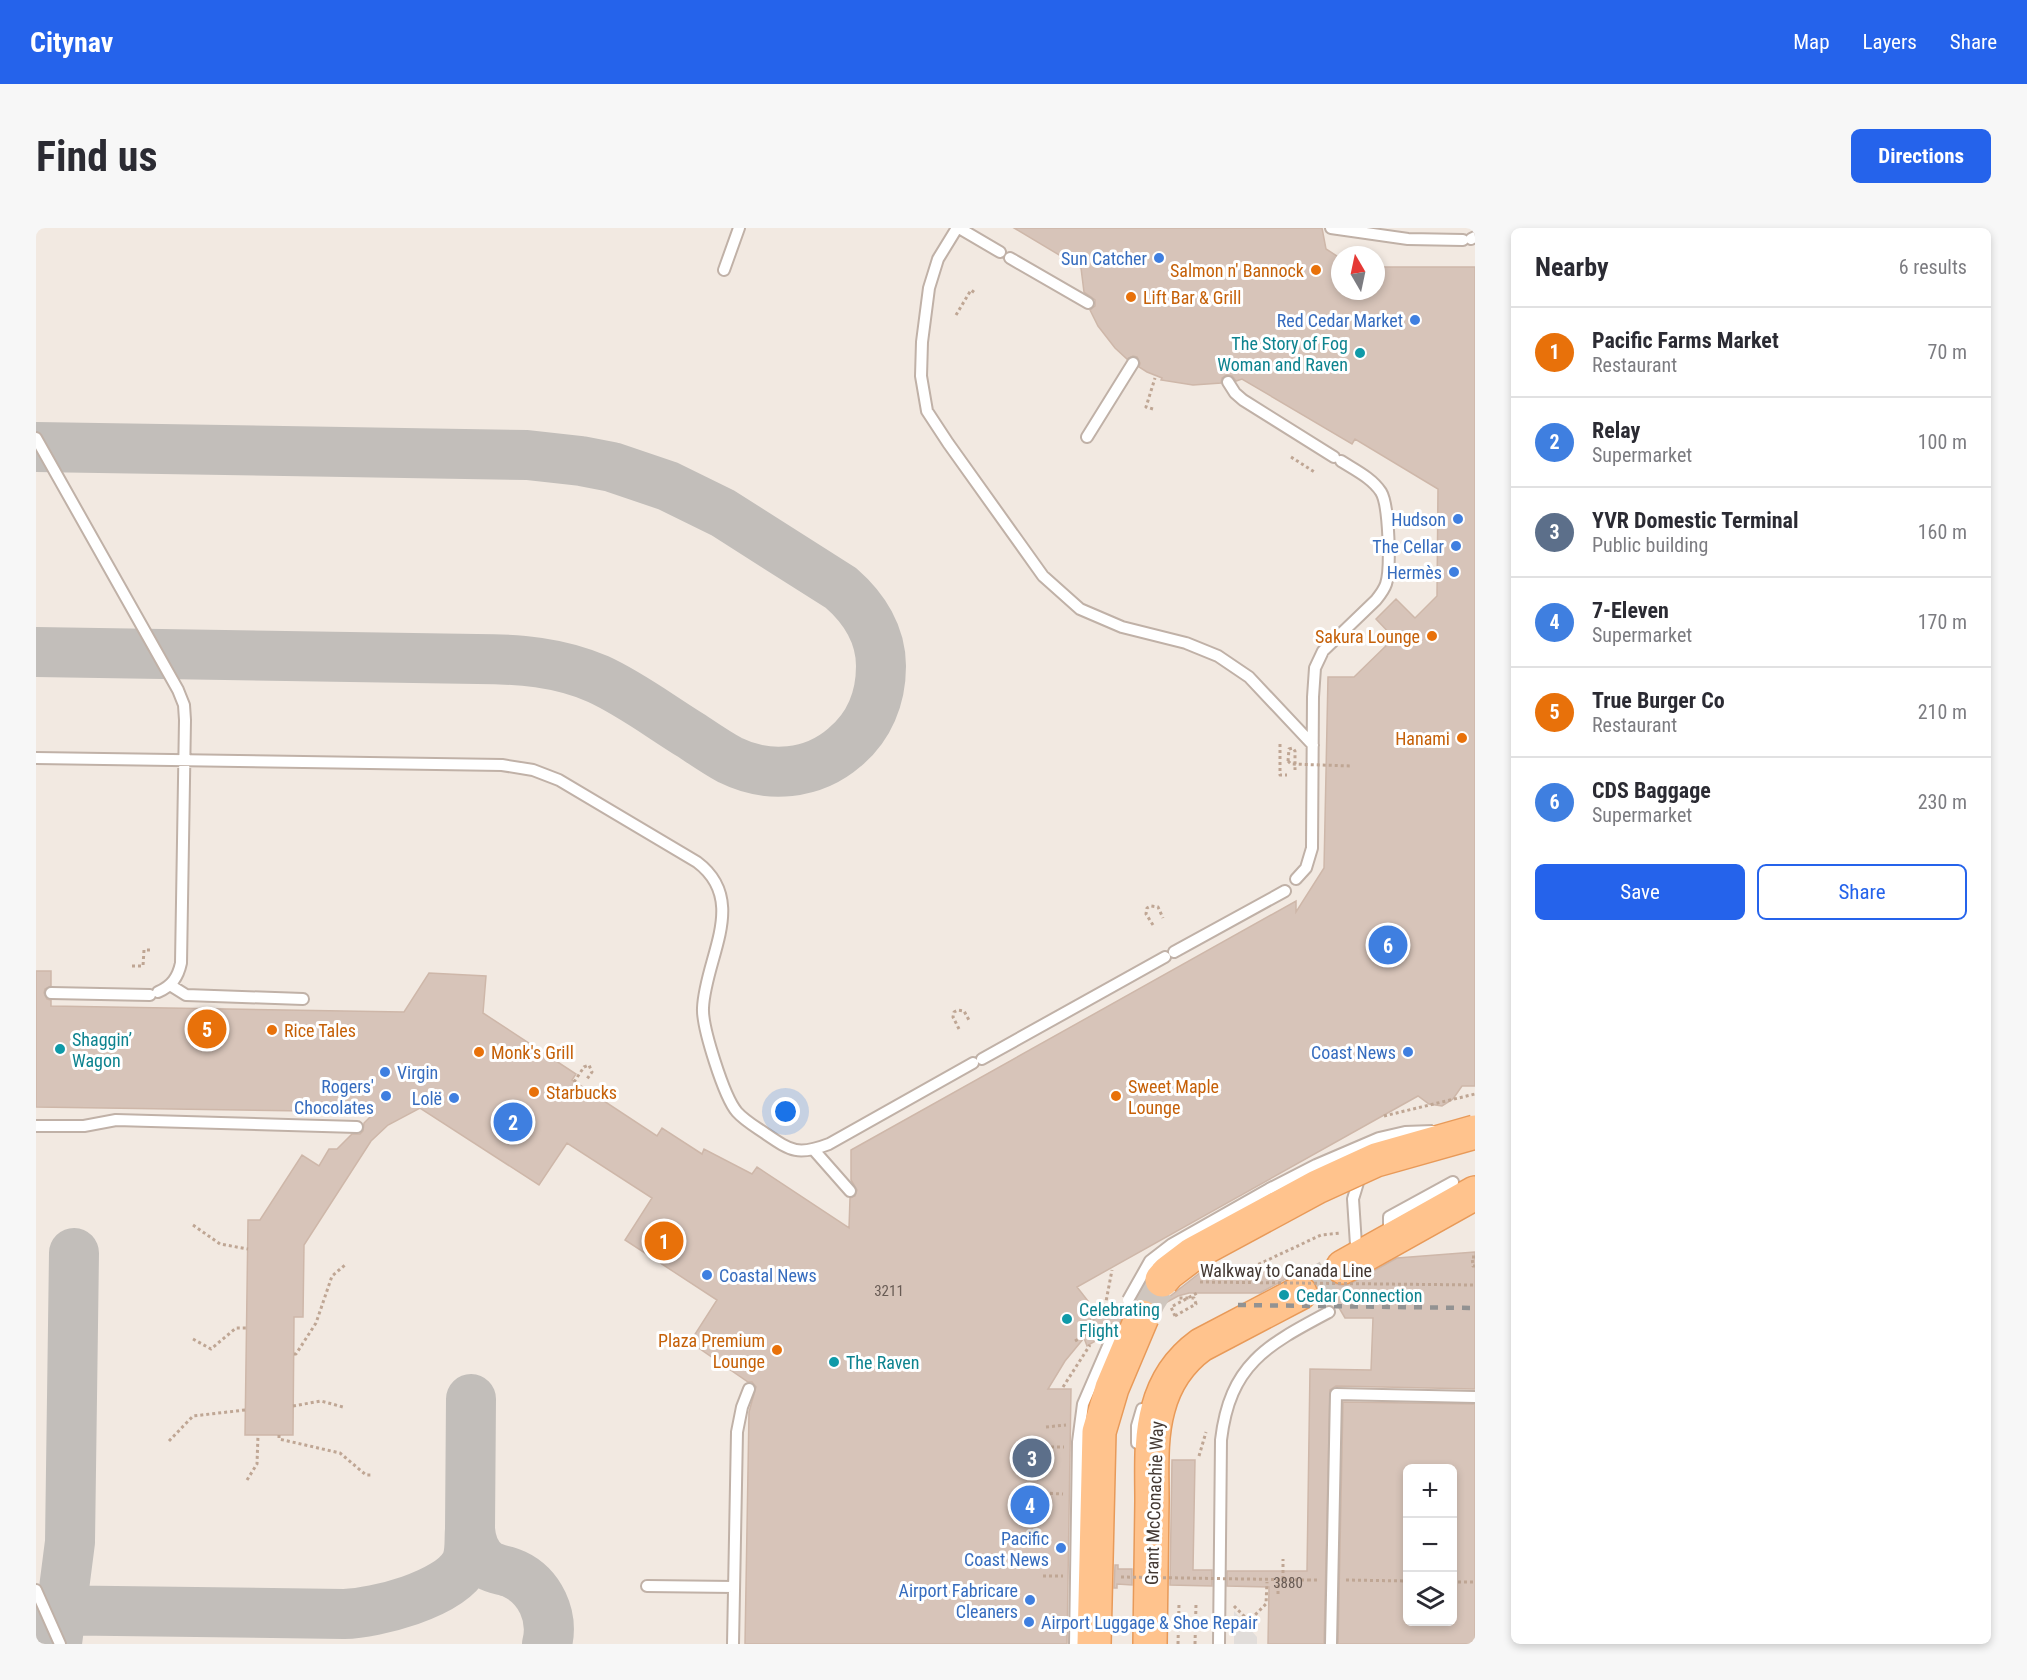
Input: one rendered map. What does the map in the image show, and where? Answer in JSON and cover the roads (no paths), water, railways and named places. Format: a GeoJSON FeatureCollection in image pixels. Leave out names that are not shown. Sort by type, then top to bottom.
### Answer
{"type":"FeatureCollection","features":[{"type":"Feature","properties":{"kind":"main road"},"geometry":{"type":"LineString","coordinates":[[1168,1289],[1168,1273],[1193,1254],[1317,1187],[1376,1160],[1465,1128]]}},
{"type":"Feature","properties":{"kind":"main road"},"geometry":{"type":"LineString","coordinates":[[1343,1268],[1390,1241],[1464,1188]]}},
{"type":"Feature","properties":{"kind":"main road","name":"Grant McConachie Way"},"geometry":{"type":"LineString","coordinates":[[1150,1644],[1152,1444],[1157,1410],[1162,1395],[1177,1366],[1188,1354],[1300,1293]]}},
{"type":"Feature","properties":{"kind":"main road"},"geometry":{"type":"LineString","coordinates":[[1094,1644],[1098,1432],[1112,1388],[1128,1316]]}},
{"type":"Feature","properties":{"kind":"lane"},"geometry":{"type":"LineString","coordinates":[[724,270],[739,228]]}},
{"type":"Feature","properties":{"kind":"lane"},"geometry":{"type":"LineString","coordinates":[[1000,252],[958,228],[938,260],[929,288],[922,342],[921,376],[927,411],[1043,576],[1080,609],[1122,627],[1186,643],[1218,656],[1249,677],[1313,745]]}},
{"type":"Feature","properties":{"kind":"lane"},"geometry":{"type":"LineString","coordinates":[[1331,228],[1408,239],[1470,239]]}},
{"type":"Feature","properties":{"kind":"lane"},"geometry":{"type":"LineString","coordinates":[[1010,258],[1088,303]]}},
{"type":"Feature","properties":{"kind":"lane"},"geometry":{"type":"LineString","coordinates":[[1087,437],[1133,363]]}},
{"type":"Feature","properties":{"kind":"lane"},"geometry":{"type":"LineString","coordinates":[[1227,382],[1243,400],[1371,481],[1383,496],[1387,514],[1388,574],[1382,592],[1317,660],[1313,697],[1312,848],[1306,868],[1296,879]]}},
{"type":"Feature","properties":{"kind":"lane"},"geometry":{"type":"LineString","coordinates":[[36,438],[178,690],[185,712],[182,963],[177,976],[170,985],[154,994],[51,993]]}},
{"type":"Feature","properties":{"kind":"lane"},"geometry":{"type":"LineString","coordinates":[[36,758],[517,767],[547,774],[573,787],[697,862],[709,873],[722,901],[723,922],[703,1009],[707,1034],[729,1101],[744,1119],[788,1149],[801,1151],[829,1144],[1285,891]]}},
{"type":"Feature","properties":{"kind":"lane"},"geometry":{"type":"LineString","coordinates":[[170,985],[186,995],[303,999]]}},
{"type":"Feature","properties":{"kind":"lane"},"geometry":{"type":"LineString","coordinates":[[36,1126],[84,1126],[116,1120],[357,1127]]}},
{"type":"Feature","properties":{"kind":"lane"},"geometry":{"type":"LineString","coordinates":[[1343,1268],[1351,1259],[1356,1245],[1353,1199],[1356,1186],[1371,1157],[1383,1145],[1397,1138],[1465,1128]]}},
{"type":"Feature","properties":{"kind":"lane"},"geometry":{"type":"LineString","coordinates":[[1075,1644],[1080,1423],[1083,1404],[1128,1316],[1150,1261],[1172,1244],[1316,1165],[1390,1134],[1465,1128]]}},
{"type":"Feature","properties":{"kind":"lane"},"geometry":{"type":"LineString","coordinates":[[813,1149],[850,1191]]}},
{"type":"Feature","properties":{"kind":"lane"},"geometry":{"type":"LineString","coordinates":[[1219,1644],[1221,1440],[1230,1397],[1240,1378],[1253,1361],[1269,1346],[1329,1312]]}},
{"type":"Feature","properties":{"kind":"lane"},"geometry":{"type":"LineString","coordinates":[[1154,1387],[1188,1354]]}},
{"type":"Feature","properties":{"kind":"lane"},"geometry":{"type":"LineString","coordinates":[[733,1644],[737,1432],[742,1407],[749,1389]]}},
{"type":"Feature","properties":{"kind":"lane"},"geometry":{"type":"LineString","coordinates":[[1331,1644],[1336,1394],[1475,1397]]}},
{"type":"Feature","properties":{"kind":"lane"},"geometry":{"type":"LineString","coordinates":[[1137,1451],[1137,1426],[1146,1401]]}},
{"type":"Feature","properties":{"kind":"lane"},"geometry":{"type":"LineString","coordinates":[[647,1586],[734,1587]]}},
{"type":"Feature","properties":{"kind":"lane"},"geometry":{"type":"LineString","coordinates":[[36,1590],[60,1644]]}},
{"type":"Feature","properties":{"kind":"tunnel"},"geometry":{"type":"LineString","coordinates":[[1300,1293],[1343,1267]]}},
{"type":"Feature","properties":{"kind":"tunnel"},"geometry":{"type":"LineString","coordinates":[[1142,1317],[1162,1280]]}},
{"type":"Feature","properties":{"kind":"railway"},"geometry":{"type":"LineString","coordinates":[[1238,1305],[1475,1308]]}},
{"type":"Feature","properties":{"kind":"place","name":"Sun Catcher"},"geometry":{"type":"Point","coordinates":[1159,258]}},
{"type":"Feature","properties":{"kind":"place","name":"Salmon n' Bannock"},"geometry":{"type":"Point","coordinates":[1316,270]}},
{"type":"Feature","properties":{"kind":"place","name":"Lift Bar & Grill"},"geometry":{"type":"Point","coordinates":[1131,297]}},
{"type":"Feature","properties":{"kind":"place","name":"Red Cedar Market"},"geometry":{"type":"Point","coordinates":[1415,320]}},
{"type":"Feature","properties":{"kind":"place","name":"The Story of Fog Woman and Raven"},"geometry":{"type":"Point","coordinates":[1360,353]}},
{"type":"Feature","properties":{"kind":"place","name":"Hudson"},"geometry":{"type":"Point","coordinates":[1458,519]}},
{"type":"Feature","properties":{"kind":"place","name":"The Cellar"},"geometry":{"type":"Point","coordinates":[1456,546]}},
{"type":"Feature","properties":{"kind":"place","name":"Hermès"},"geometry":{"type":"Point","coordinates":[1454,572]}},
{"type":"Feature","properties":{"kind":"place","name":"Sakura Lounge"},"geometry":{"type":"Point","coordinates":[1432,636]}},
{"type":"Feature","properties":{"kind":"place","name":"Hanami"},"geometry":{"type":"Point","coordinates":[1462,738]}},
{"type":"Feature","properties":{"kind":"place","name":"CDS Baggage"},"geometry":{"type":"Point","coordinates":[1388,945]}},
{"type":"Feature","properties":{"kind":"place","name":"True Burger Co"},"geometry":{"type":"Point","coordinates":[207,1029]}},
{"type":"Feature","properties":{"kind":"place","name":"Rice Tales"},"geometry":{"type":"Point","coordinates":[272,1030]}},
{"type":"Feature","properties":{"kind":"place","name":"Shaggin’ Wagon"},"geometry":{"type":"Point","coordinates":[60,1049]}},
{"type":"Feature","properties":{"kind":"place","name":"Monk's Grill"},"geometry":{"type":"Point","coordinates":[479,1052]}},
{"type":"Feature","properties":{"kind":"place","name":"Coast News"},"geometry":{"type":"Point","coordinates":[1408,1052]}},
{"type":"Feature","properties":{"kind":"place","name":"Virgin"},"geometry":{"type":"Point","coordinates":[385,1072]}},
{"type":"Feature","properties":{"kind":"place","name":"Starbucks"},"geometry":{"type":"Point","coordinates":[534,1092]}},
{"type":"Feature","properties":{"kind":"place","name":"Rogers' Chocolates"},"geometry":{"type":"Point","coordinates":[386,1096]}},
{"type":"Feature","properties":{"kind":"place","name":"Sweet Maple Lounge"},"geometry":{"type":"Point","coordinates":[1116,1096]}},
{"type":"Feature","properties":{"kind":"place","name":"Lolë"},"geometry":{"type":"Point","coordinates":[454,1098]}},
{"type":"Feature","properties":{"kind":"place","name":"Relay"},"geometry":{"type":"Point","coordinates":[513,1122]}},
{"type":"Feature","properties":{"kind":"place","name":"Pacific Farms Market"},"geometry":{"type":"Point","coordinates":[664,1241]}},
{"type":"Feature","properties":{"kind":"place","name":"Coastal News"},"geometry":{"type":"Point","coordinates":[707,1275]}},
{"type":"Feature","properties":{"kind":"place","name":"Cedar Connection"},"geometry":{"type":"Point","coordinates":[1284,1295]}},
{"type":"Feature","properties":{"kind":"place","name":"Celebrating Flight"},"geometry":{"type":"Point","coordinates":[1067,1319]}},
{"type":"Feature","properties":{"kind":"place","name":"Plaza Premium Lounge"},"geometry":{"type":"Point","coordinates":[777,1350]}},
{"type":"Feature","properties":{"kind":"place","name":"The Raven"},"geometry":{"type":"Point","coordinates":[834,1362]}},
{"type":"Feature","properties":{"kind":"place","name":"YVR Domestic Terminal"},"geometry":{"type":"Point","coordinates":[1032,1458]}},
{"type":"Feature","properties":{"kind":"place","name":"7-Eleven"},"geometry":{"type":"Point","coordinates":[1030,1505]}},
{"type":"Feature","properties":{"kind":"place","name":"Pacific Coast News"},"geometry":{"type":"Point","coordinates":[1061,1548]}},
{"type":"Feature","properties":{"kind":"place","name":"Airport Fabricare Cleaners"},"geometry":{"type":"Point","coordinates":[1030,1600]}},
{"type":"Feature","properties":{"kind":"place","name":"Airport Luggage & Shoe Repair"},"geometry":{"type":"Point","coordinates":[1029,1622]}}]}
